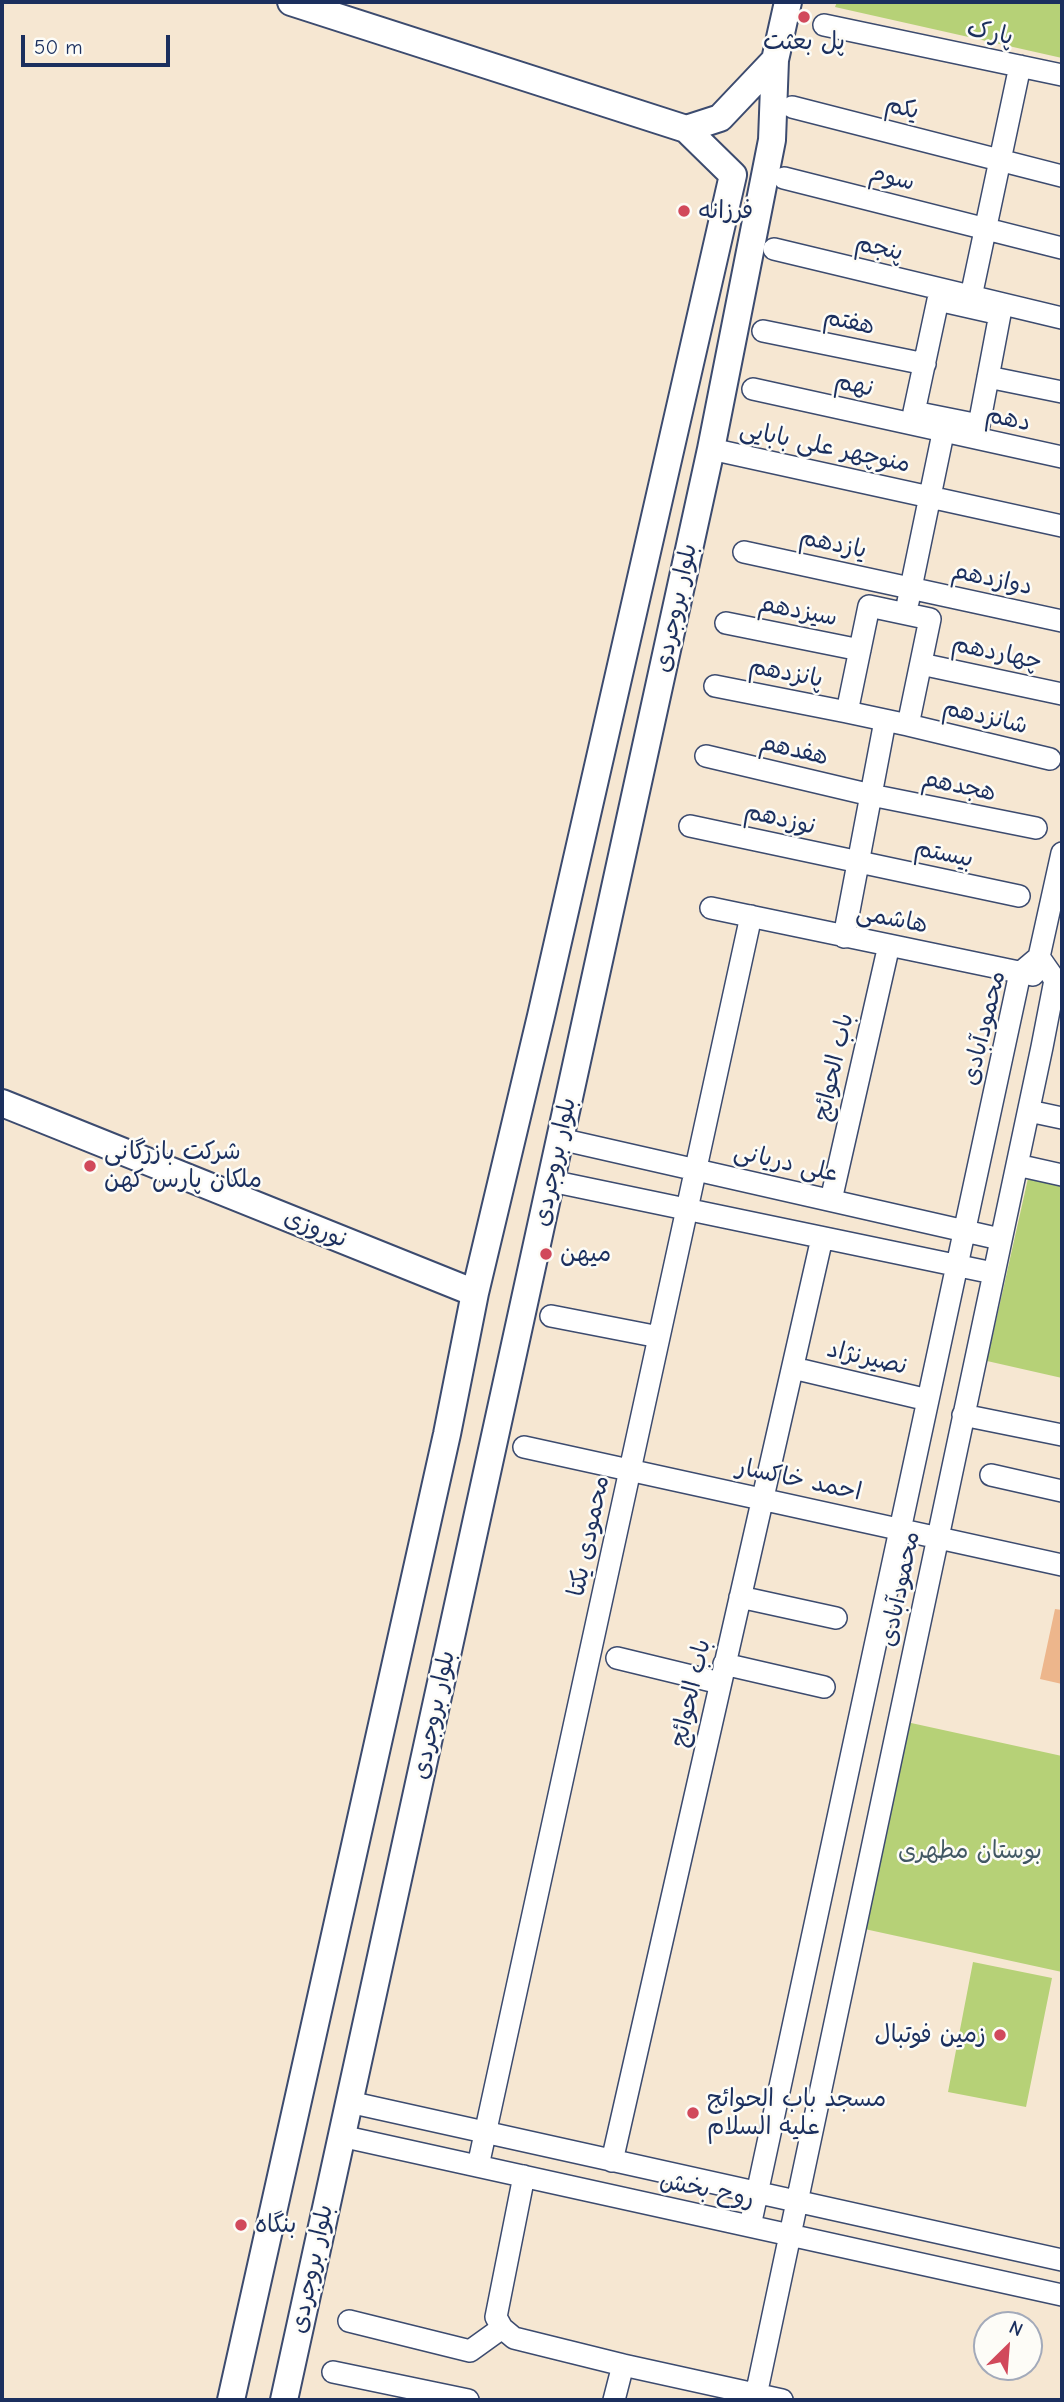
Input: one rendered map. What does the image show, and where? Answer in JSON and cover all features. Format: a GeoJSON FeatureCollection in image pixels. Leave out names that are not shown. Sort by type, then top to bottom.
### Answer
{"type":"FeatureCollection","features":[{"type":"Feature","properties":{"kind":"main road"},"geometry":{"type":"LineString","coordinates":[[291,2],[686,130],[719,118],[775,60]]}},
{"type":"Feature","properties":{"kind":"main road","name":"بلوار بروجردی"},"geometry":{"type":"LineString","coordinates":[[284,2400],[711,449],[772,140],[775,60],[788,2]]}},
{"type":"Feature","properties":{"kind":"main road","name":"بلوار بروجردی"},"geometry":{"type":"LineString","coordinates":[[231,2400],[447,1434],[475,1293],[733,175],[686,130]]}},
{"type":"Feature","properties":{"kind":"main road","name":"نوروزی"},"geometry":{"type":"LineString","coordinates":[[2,1103],[475,1293]]}},
{"type":"Feature","properties":{"kind":"street","name":"پارک"},"geometry":{"type":"LineString","coordinates":[[824,25],[1062,75]]}},
{"type":"Feature","properties":{"kind":"street"},"geometry":{"type":"LineString","coordinates":[[970,301],[1020,66]]}},
{"type":"Feature","properties":{"kind":"street","name":"یکم"},"geometry":{"type":"LineString","coordinates":[[792,107],[1062,176]]}},
{"type":"Feature","properties":{"kind":"street","name":"سوم"},"geometry":{"type":"LineString","coordinates":[[784,178],[1062,248]]}},
{"type":"Feature","properties":{"kind":"street","name":"پنجم"},"geometry":{"type":"LineString","coordinates":[[774,250],[970,301]]}},
{"type":"Feature","properties":{"kind":"street"},"geometry":{"type":"LineString","coordinates":[[970,301],[1000,314],[979,425],[944,425],[914,412],[938,300],[970,301],[1062,318]]}},
{"type":"Feature","properties":{"kind":"street","name":"هفتم"},"geometry":{"type":"LineString","coordinates":[[763,331],[925,364]]}},
{"type":"Feature","properties":{"kind":"street"},"geometry":{"type":"LineString","coordinates":[[988,377],[1062,391]]}},
{"type":"Feature","properties":{"kind":"street","name":"نهم"},"geometry":{"type":"LineString","coordinates":[[753,389],[944,425]]}},
{"type":"Feature","properties":{"kind":"street"},"geometry":{"type":"LineString","coordinates":[[905,614],[944,425]]}},
{"type":"Feature","properties":{"kind":"street","name":"دهم"},"geometry":{"type":"LineString","coordinates":[[944,425],[1062,457]]}},
{"type":"Feature","properties":{"kind":"street","name":"منوچهر علی بابایی"},"geometry":{"type":"LineString","coordinates":[[711,449],[1062,526]]}},
{"type":"Feature","properties":{"kind":"street","name":"یازدهم"},"geometry":{"type":"LineString","coordinates":[[744,552],[911,588]]}},
{"type":"Feature","properties":{"kind":"street","name":"دوازدهم"},"geometry":{"type":"LineString","coordinates":[[911,588],[1062,621]]}},
{"type":"Feature","properties":{"kind":"street"},"geometry":{"type":"LineString","coordinates":[[847,712],[869,606],[930,619],[908,725]]}},
{"type":"Feature","properties":{"kind":"street","name":"سیزدهم"},"geometry":{"type":"LineString","coordinates":[[726,623],[860,650]]}},
{"type":"Feature","properties":{"kind":"street","name":"چهاردهم"},"geometry":{"type":"LineString","coordinates":[[921,664],[1062,694]]}},
{"type":"Feature","properties":{"kind":"street","name":"پانزدهم"},"geometry":{"type":"LineString","coordinates":[[715,686],[885,720]]}},
{"type":"Feature","properties":{"kind":"street"},"geometry":{"type":"LineString","coordinates":[[844,937],[885,720]]}},
{"type":"Feature","properties":{"kind":"street","name":"شانزدهم"},"geometry":{"type":"LineString","coordinates":[[885,720],[1050,759]]}},
{"type":"Feature","properties":{"kind":"street","name":"هفدهم"},"geometry":{"type":"LineString","coordinates":[[706,756],[871,795]]}},
{"type":"Feature","properties":{"kind":"street","name":"هجدهم"},"geometry":{"type":"LineString","coordinates":[[871,795],[1036,828]]}},
{"type":"Feature","properties":{"kind":"street","name":"نوزدهم"},"geometry":{"type":"LineString","coordinates":[[690,826],[858,863]]}},
{"type":"Feature","properties":{"kind":"street","name":"محمودآبادی"},"geometry":{"type":"LineString","coordinates":[[750,2226],[1020,973],[1039,957],[1061,861]]}},
{"type":"Feature","properties":{"kind":"street","name":"بیستم"},"geometry":{"type":"LineString","coordinates":[[858,863],[1019,896]]}},
{"type":"Feature","properties":{"kind":"street","name":"هاشمی"},"geometry":{"type":"LineString","coordinates":[[711,908],[1058,981]]}},
{"type":"Feature","properties":{"kind":"street","name":"محمودی یکتا"},"geometry":{"type":"LineString","coordinates":[[478,2166],[751,916]]}},
{"type":"Feature","properties":{"kind":"street","name":"باب الحوائج"},"geometry":{"type":"LineString","coordinates":[[831,1200],[889,945]]}},
{"type":"Feature","properties":{"kind":"street","name":"محمودآبادی"},"geometry":{"type":"LineString","coordinates":[[756,2397],[1000,1239],[1058,981],[1039,957]]}},
{"type":"Feature","properties":{"kind":"street"},"geometry":{"type":"LineString","coordinates":[[1030,1111],[1062,1118]]}},
{"type":"Feature","properties":{"kind":"street","name":"علی دریانی"},"geometry":{"type":"LineString","coordinates":[[560,1139],[1000,1239]]}},
{"type":"Feature","properties":{"kind":"street"},"geometry":{"type":"LineString","coordinates":[[1017,1165],[1062,1175]]}},
{"type":"Feature","properties":{"kind":"street"},"geometry":{"type":"LineString","coordinates":[[551,1181],[993,1273]]}},
{"type":"Feature","properties":{"kind":"street","name":"باب الحوائج"},"geometry":{"type":"LineString","coordinates":[[612,2161],[822,1238]]}},
{"type":"Feature","properties":{"kind":"street"},"geometry":{"type":"LineString","coordinates":[[551,1316],[659,1337]]}},
{"type":"Feature","properties":{"kind":"street","name":"نصیرنژاد"},"geometry":{"type":"LineString","coordinates":[[793,1368],[928,1400]]}},
{"type":"Feature","properties":{"kind":"street"},"geometry":{"type":"LineString","coordinates":[[964,1415],[1062,1435]]}},
{"type":"Feature","properties":{"kind":"street","name":"احمد خاکسار"},"geometry":{"type":"LineString","coordinates":[[524,1447],[1062,1565]]}},
{"type":"Feature","properties":{"kind":"street"},"geometry":{"type":"LineString","coordinates":[[990,1475],[1062,1491]]}},
{"type":"Feature","properties":{"kind":"street"},"geometry":{"type":"LineString","coordinates":[[740,1597],[836,1618]]}},
{"type":"Feature","properties":{"kind":"street"},"geometry":{"type":"LineString","coordinates":[[617,1658],[824,1687]]}},
{"type":"Feature","properties":{"kind":"street","name":"روح بخش"},"geometry":{"type":"LineString","coordinates":[[349,2102],[1062,2260]]}},
{"type":"Feature","properties":{"kind":"street","name":"روح بخش"},"geometry":{"type":"LineString","coordinates":[[341,2136],[1062,2295]]}},
{"type":"Feature","properties":{"kind":"street"},"geometry":{"type":"LineString","coordinates":[[524,2176],[496,2317],[502,2329],[514,2338],[756,2397],[782,2400]]}},
{"type":"Feature","properties":{"kind":"street"},"geometry":{"type":"LineString","coordinates":[[349,2321],[470,2351],[502,2329]]}},
{"type":"Feature","properties":{"kind":"street"},"geometry":{"type":"LineString","coordinates":[[614,2400],[622,2365]]}},
{"type":"Feature","properties":{"kind":"street"},"geometry":{"type":"LineString","coordinates":[[333,2372],[431,2396],[468,2400]]}},
{"type":"Feature","properties":{"kind":"green space"},"geometry":{"type":"Polygon","coordinates":[[[837,2],[1062,2],[1062,58],[835,7],[837,2]]]}},
{"type":"Feature","properties":{"kind":"green space"},"geometry":{"type":"Polygon","coordinates":[[[1029,1174],[1062,1181],[1062,1378],[987,1361],[1029,1174]]]}},
{"type":"Feature","properties":{"kind":"green space","name":"بوستان مطهری"},"geometry":{"type":"Polygon","coordinates":[[[902,1721],[1062,1756],[1062,1972],[860,1928],[902,1721]]]}},
{"type":"Feature","properties":{"kind":"green space","name":"زمین فوتبال"},"geometry":{"type":"Polygon","coordinates":[[[973,1962],[1052,1978],[1026,2107],[948,2092],[973,1962]]]}},
{"type":"Feature","properties":{"kind":"building"},"geometry":{"type":"Polygon","coordinates":[[[1055,1609],[1062,1610],[1062,1684],[1040,1679],[1055,1609]]]}},
{"type":"Feature","properties":{"kind":"place","name":"پل بعثت"},"geometry":{"type":"Point","coordinates":[804,17]}},
{"type":"Feature","properties":{"kind":"place","name":"فرزانه"},"geometry":{"type":"Point","coordinates":[684,211]}},
{"type":"Feature","properties":{"kind":"place","name":"شرکت بازرگانی ملکان پارس کهن"},"geometry":{"type":"Point","coordinates":[90,1166]}},
{"type":"Feature","properties":{"kind":"place","name":"میهن"},"geometry":{"type":"Point","coordinates":[546,1254]}},
{"type":"Feature","properties":{"kind":"place","name":"زمین فوتبال"},"geometry":{"type":"Point","coordinates":[1000,2035]}},
{"type":"Feature","properties":{"kind":"place","name":"مسجد باب الحوائج علیه السلام"},"geometry":{"type":"Point","coordinates":[693,2113]}},
{"type":"Feature","properties":{"kind":"place","name":"بنگاه"},"geometry":{"type":"Point","coordinates":[241,2225]}}]}
